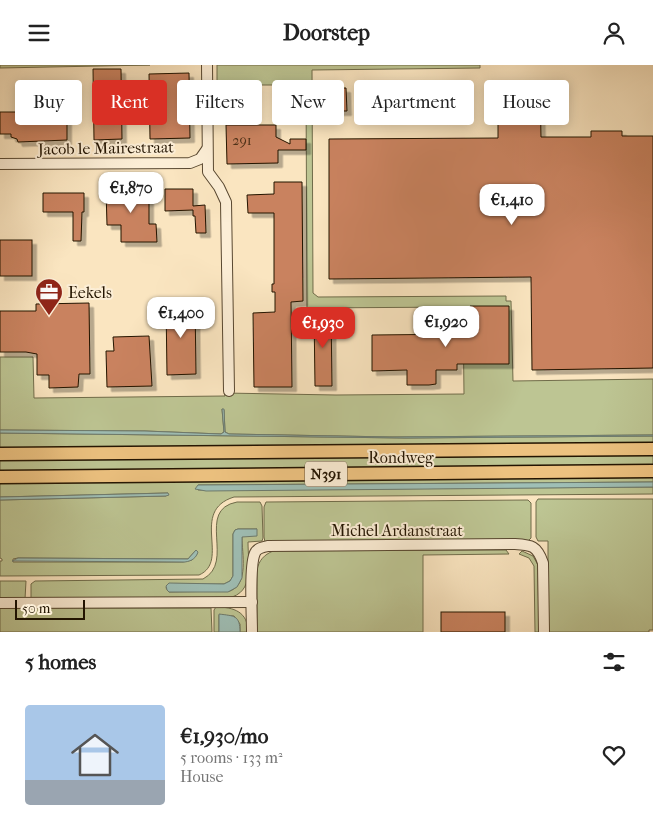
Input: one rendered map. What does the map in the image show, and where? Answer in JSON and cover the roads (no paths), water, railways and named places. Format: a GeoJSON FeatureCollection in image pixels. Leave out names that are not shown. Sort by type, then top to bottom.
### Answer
{"type":"FeatureCollection","features":[{"type":"Feature","properties":{"kind":"main road","name":"Rondweg"},"geometry":{"type":"LineString","coordinates":[[0,454],[653,449]]}},
{"type":"Feature","properties":{"kind":"main road","name":"Rondweg"},"geometry":{"type":"LineString","coordinates":[[0,477],[653,471]]}},
{"type":"Feature","properties":{"kind":"street"},"geometry":{"type":"LineString","coordinates":[[207,65],[208,172],[219,187],[226,202],[229,391]]}},
{"type":"Feature","properties":{"kind":"street","name":"Jacob le Mairestraat"},"geometry":{"type":"LineString","coordinates":[[0,164],[190,163],[200,159],[208,149]]}},
{"type":"Feature","properties":{"kind":"street","name":"Michel Ardanstraat"},"geometry":{"type":"LineString","coordinates":[[252,632],[253,560],[255,552],[259,548],[268,546],[525,545],[535,548],[540,553],[543,563],[544,632]]}},
{"type":"Feature","properties":{"kind":"street"},"geometry":{"type":"LineString","coordinates":[[0,603],[252,602]]}},
{"type":"Feature","properties":{"kind":"water"},"geometry":{"type":"Polygon","coordinates":[[[222,409],[224,409],[225,432],[229,434],[392,437],[653,436],[406,438],[0,433],[0,430],[145,431],[221,434],[224,432],[222,409]]]}},
{"type":"Feature","properties":{"kind":"water"},"geometry":{"type":"Polygon","coordinates":[[[653,482],[653,487],[206,491],[195,489],[198,485],[653,482]]]}},
{"type":"Feature","properties":{"kind":"water"},"geometry":{"type":"Polygon","coordinates":[[[168,493],[169,495],[166,496],[0,500],[0,497],[168,493]]]}},
{"type":"Feature","properties":{"kind":"water"},"geometry":{"type":"Polygon","coordinates":[[[238,529],[257,529],[257,536],[242,537],[242,578],[237,587],[228,592],[169,592],[167,590],[166,586],[169,583],[224,584],[230,581],[233,576],[233,534],[238,529]]]}},
{"type":"Feature","properties":{"kind":"water"},"geometry":{"type":"Polygon","coordinates":[[[196,550],[198,552],[195,558],[185,562],[12,561],[18,558],[188,559],[196,550]]]}},
{"type":"Feature","properties":{"kind":"water"},"geometry":{"type":"Polygon","coordinates":[[[219,614],[235,617],[239,622],[240,632],[219,632],[219,614]]]}},
{"type":"Feature","properties":{"kind":"place","name":"Eekels"},"geometry":{"type":"Point","coordinates":[49,316]}}]}
